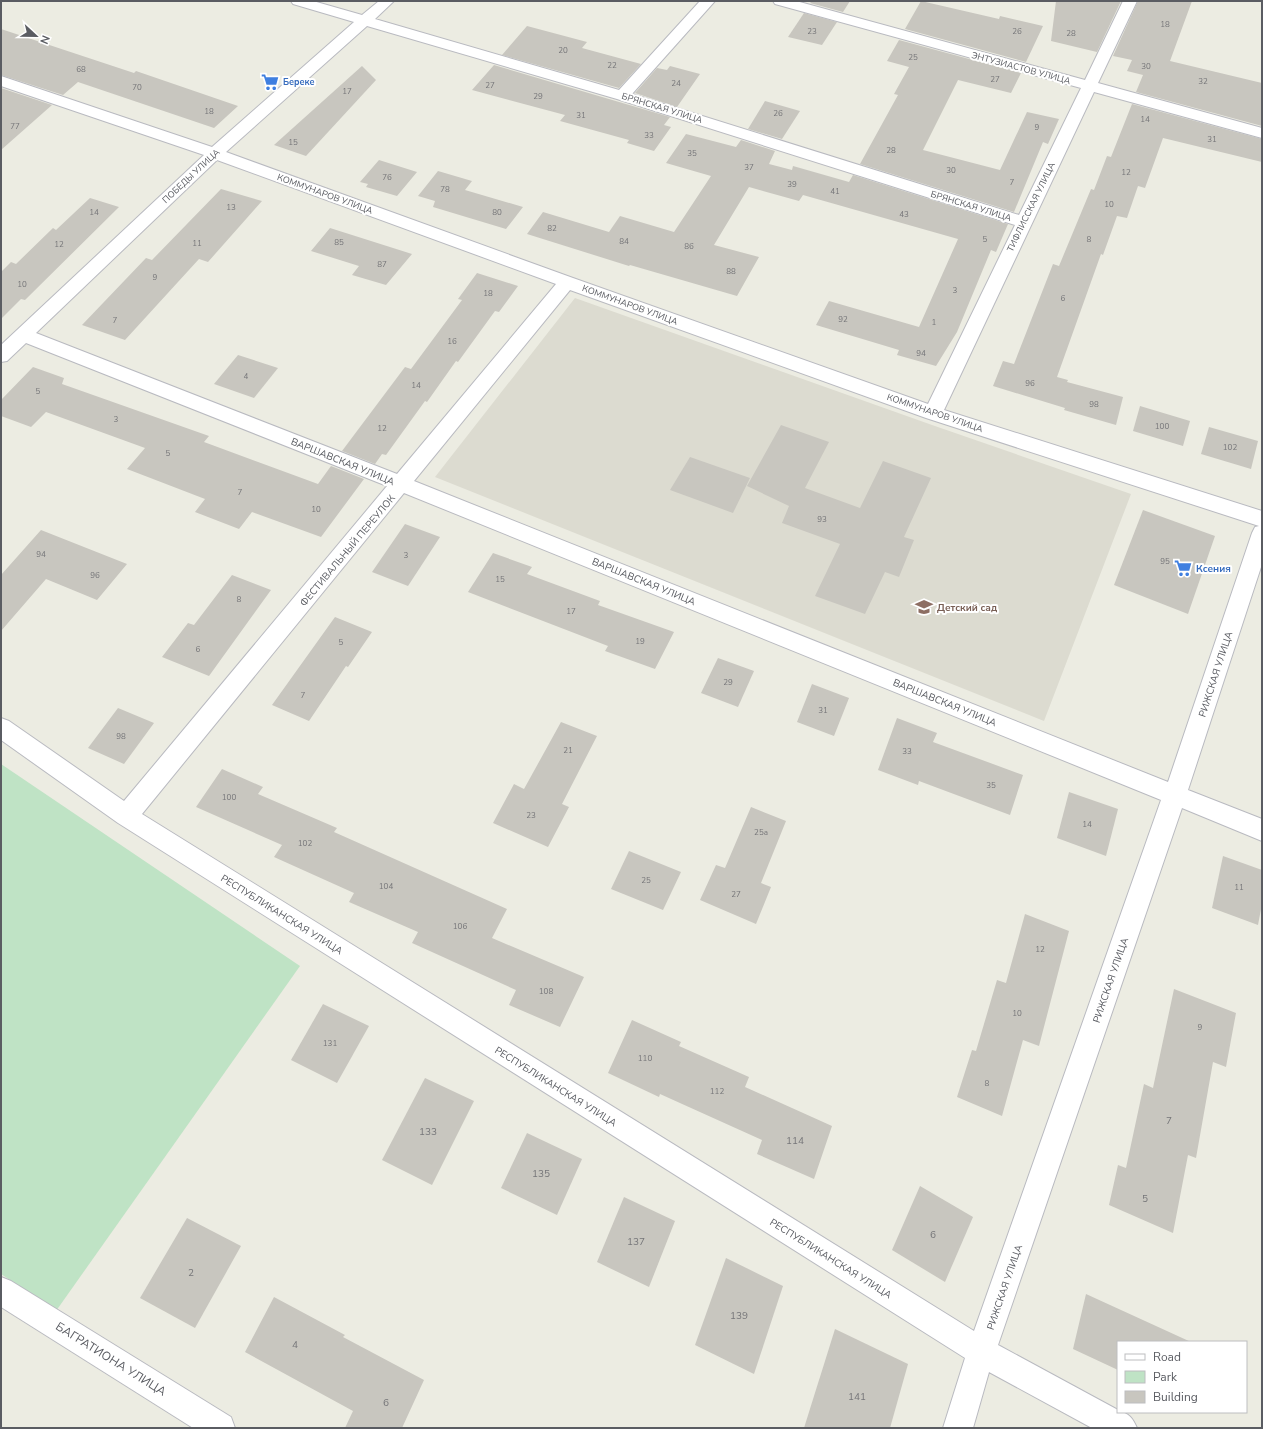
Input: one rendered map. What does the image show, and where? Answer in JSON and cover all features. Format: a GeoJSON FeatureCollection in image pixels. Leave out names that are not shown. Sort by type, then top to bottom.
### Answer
{"type":"FeatureCollection","features":[{"type":"Feature","properties":{"kind":"street","name":"БРЯНСКАЯ УЛИЦА"},"geometry":{"type":"LineString","coordinates":[[298,1],[622,96],[1023,222]]}},
{"type":"Feature","properties":{"kind":"street","name":"ПОБЕДЫ УЛИЦА"},"geometry":{"type":"LineString","coordinates":[[1,356],[215,153],[387,1]]}},
{"type":"Feature","properties":{"kind":"street"},"geometry":{"type":"LineString","coordinates":[[622,96],[708,1]]}},
{"type":"Feature","properties":{"kind":"street","name":"ЭНТУЗИАСТОВ УЛИЦА"},"geometry":{"type":"LineString","coordinates":[[780,1],[1262,133]]}},
{"type":"Feature","properties":{"kind":"street","name":"ТИФЛИССКАЯ УЛИЦА"},"geometry":{"type":"LineString","coordinates":[[933,413],[1130,1]]}},
{"type":"Feature","properties":{"kind":"street","name":"КОММУНАРОВ УЛИЦА"},"geometry":{"type":"LineString","coordinates":[[1,81],[215,153],[567,282],[933,413],[1262,519]]}},
{"type":"Feature","properties":{"kind":"street","name":"ФЕСТИВАЛЬНЫЙ ПЕРЕУЛОК"},"geometry":{"type":"LineString","coordinates":[[126,816],[402,484],[567,282]]}},
{"type":"Feature","properties":{"kind":"street","name":"ВАРШАВСКАЯ УЛИЦА"},"geometry":{"type":"LineString","coordinates":[[24,335],[402,484],[1262,830]]}},
{"type":"Feature","properties":{"kind":"street","name":"РИЖСКАЯ УЛИЦА"},"geometry":{"type":"LineString","coordinates":[[958,1428],[981,1352],[1175,794],[1262,533]]}},
{"type":"Feature","properties":{"kind":"street","name":"РЕСПУБЛИКАНСКАЯ УЛИЦА"},"geometry":{"type":"LineString","coordinates":[[1,728],[126,816],[981,1352],[1122,1428]]}},
{"type":"Feature","properties":{"kind":"street","name":"БАГРАТИОНА УЛИЦА"},"geometry":{"type":"LineString","coordinates":[[1,1291],[220,1428]]}},
{"type":"Feature","properties":{"kind":"shaded area","name":"Детский сад"},"geometry":{"type":"Polygon","coordinates":[[[575,298],[1131,494],[1044,721],[435,477],[575,298]]]}},
{"type":"Feature","properties":{"kind":"green space"},"geometry":{"type":"Polygon","coordinates":[[[1,764],[300,966],[56,1311],[1,1274],[1,764]]]}},
{"type":"Feature","properties":{"kind":"building"},"geometry":{"type":"Polygon","coordinates":[[[812,1],[850,1],[843,12],[810,3],[812,1]]]}},
{"type":"Feature","properties":{"kind":"building"},"geometry":{"type":"Polygon","coordinates":[[[921,1],[999,19],[1000,16],[1043,26],[1026,62],[905,29],[921,1]]]}},
{"type":"Feature","properties":{"kind":"building"},"geometry":{"type":"Polygon","coordinates":[[[1056,1],[1121,1],[1097,52],[1051,41],[1056,1]]]}},
{"type":"Feature","properties":{"kind":"building"},"geometry":{"type":"Polygon","coordinates":[[[1138,1],[1192,1],[1170,61],[1262,83],[1262,126],[1136,92],[1143,75],[1127,71],[1132,60],[1113,56],[1138,1]]]}},
{"type":"Feature","properties":{"kind":"building"},"geometry":{"type":"Polygon","coordinates":[[[804,13],[837,22],[822,45],[788,37],[804,13]]]}},
{"type":"Feature","properties":{"kind":"building"},"geometry":{"type":"Polygon","coordinates":[[[527,26],[587,42],[582,48],[641,64],[619,88],[502,55],[527,26]]]}},
{"type":"Feature","properties":{"kind":"building"},"geometry":{"type":"Polygon","coordinates":[[[1,29],[134,73],[136,71],[238,106],[214,128],[78,82],[63,95],[1,75],[1,29]]]}},
{"type":"Feature","properties":{"kind":"building"},"geometry":{"type":"Polygon","coordinates":[[[899,40],[1021,73],[1011,93],[958,80],[923,150],[1000,170],[1027,112],[1059,119],[1048,144],[1043,142],[1014,212],[860,164],[898,95],[894,94],[909,67],[887,61],[899,40]]]}},
{"type":"Feature","properties":{"kind":"building"},"geometry":{"type":"Polygon","coordinates":[[[494,65],[670,117],[664,125],[671,127],[654,151],[627,143],[629,140],[560,121],[565,115],[472,90],[494,65]]]}},
{"type":"Feature","properties":{"kind":"building"},"geometry":{"type":"Polygon","coordinates":[[[362,66],[376,80],[306,156],[274,145],[362,66]]]}},
{"type":"Feature","properties":{"kind":"building"},"geometry":{"type":"Polygon","coordinates":[[[670,66],[700,74],[677,107],[635,93],[657,68],[667,70],[670,66]]]}},
{"type":"Feature","properties":{"kind":"building"},"geometry":{"type":"Polygon","coordinates":[[[1,88],[52,105],[1,150],[1,88]]]}},
{"type":"Feature","properties":{"kind":"building"},"geometry":{"type":"Polygon","coordinates":[[[765,101],[800,111],[782,139],[748,129],[765,101]]]}},
{"type":"Feature","properties":{"kind":"building"},"geometry":{"type":"Polygon","coordinates":[[[1132,104],[1262,139],[1262,162],[1163,138],[1145,188],[1138,186],[1127,218],[1117,216],[1103,255],[1101,254],[1057,377],[1068,380],[1067,382],[1123,397],[1116,425],[1064,410],[1065,408],[993,386],[1003,361],[1014,364],[1053,264],[1059,266],[1091,189],[1094,190],[1107,156],[1111,157],[1132,104]]]}},
{"type":"Feature","properties":{"kind":"building"},"geometry":{"type":"Polygon","coordinates":[[[686,134],[736,147],[741,140],[775,151],[769,164],[792,170],[793,166],[849,182],[853,175],[1008,224],[996,252],[991,250],[957,332],[936,366],[897,355],[899,350],[816,325],[829,301],[919,327],[958,239],[803,195],[799,201],[749,187],[714,245],[759,257],[737,296],[630,265],[629,266],[527,234],[543,212],[609,232],[620,216],[674,232],[711,176],[666,163],[686,134]]]}},
{"type":"Feature","properties":{"kind":"building"},"geometry":{"type":"Polygon","coordinates":[[[379,160],[417,172],[397,196],[366,187],[368,184],[360,182],[379,160]]]}},
{"type":"Feature","properties":{"kind":"building"},"geometry":{"type":"Polygon","coordinates":[[[438,171],[472,181],[465,190],[523,207],[506,229],[433,207],[435,201],[418,196],[438,171]]]}},
{"type":"Feature","properties":{"kind":"building"},"geometry":{"type":"Polygon","coordinates":[[[221,189],[262,201],[208,262],[199,259],[125,340],[82,325],[146,258],[152,260],[221,189]]]}},
{"type":"Feature","properties":{"kind":"building"},"geometry":{"type":"Polygon","coordinates":[[[90,198],[119,207],[25,300],[21,299],[1,319],[1,272],[11,262],[16,264],[53,228],[56,230],[90,198]]]}},
{"type":"Feature","properties":{"kind":"building"},"geometry":{"type":"Polygon","coordinates":[[[330,228],[412,254],[386,285],[352,275],[359,266],[311,251],[330,228]]]}},
{"type":"Feature","properties":{"kind":"building"},"geometry":{"type":"Polygon","coordinates":[[[477,273],[518,286],[499,312],[495,311],[458,362],[456,361],[427,402],[425,401],[386,455],[382,454],[375,464],[342,451],[405,367],[411,369],[462,300],[458,299],[477,273]]]}},
{"type":"Feature","properties":{"kind":"building"},"geometry":{"type":"Polygon","coordinates":[[[238,355],[278,368],[254,398],[214,384],[238,355]]]}},
{"type":"Feature","properties":{"kind":"building"},"geometry":{"type":"Polygon","coordinates":[[[33,367],[64,378],[62,384],[209,436],[204,442],[318,484],[331,466],[364,479],[321,537],[252,512],[239,529],[195,512],[205,499],[127,469],[145,448],[46,412],[31,427],[1,416],[1,400],[33,367]]]}},
{"type":"Feature","properties":{"kind":"building"},"geometry":{"type":"Polygon","coordinates":[[[1140,406],[1190,421],[1183,446],[1133,431],[1140,406]]]}},
{"type":"Feature","properties":{"kind":"building"},"geometry":{"type":"Polygon","coordinates":[[[781,425],[829,442],[805,488],[860,508],[883,461],[931,478],[904,537],[914,540],[899,577],[885,572],[865,614],[815,596],[840,544],[782,523],[789,506],[747,486],[781,425]]]}},
{"type":"Feature","properties":{"kind":"building"},"geometry":{"type":"Polygon","coordinates":[[[1209,427],[1258,441],[1251,469],[1201,454],[1209,427]]]}},
{"type":"Feature","properties":{"kind":"building"},"geometry":{"type":"Polygon","coordinates":[[[690,457],[750,478],[733,513],[670,490],[690,457]]]}},
{"type":"Feature","properties":{"kind":"building"},"geometry":{"type":"Polygon","coordinates":[[[1143,510],[1215,536],[1188,614],[1114,585],[1143,510]]]}},
{"type":"Feature","properties":{"kind":"building"},"geometry":{"type":"Polygon","coordinates":[[[405,524],[440,537],[408,586],[372,572],[405,524]]]}},
{"type":"Feature","properties":{"kind":"building"},"geometry":{"type":"Polygon","coordinates":[[[41,530],[127,564],[97,600],[46,579],[1,631],[1,575],[41,530]]]}},
{"type":"Feature","properties":{"kind":"building"},"geometry":{"type":"Polygon","coordinates":[[[493,553],[532,567],[527,574],[600,601],[598,605],[674,632],[655,669],[605,651],[608,646],[468,592],[493,553]]]}},
{"type":"Feature","properties":{"kind":"building"},"geometry":{"type":"Polygon","coordinates":[[[232,575],[271,590],[209,676],[162,657],[188,623],[194,625],[232,575]]]}},
{"type":"Feature","properties":{"kind":"building"},"geometry":{"type":"Polygon","coordinates":[[[335,617],[372,632],[348,667],[346,666],[309,721],[272,705],[335,617]]]}},
{"type":"Feature","properties":{"kind":"building"},"geometry":{"type":"Polygon","coordinates":[[[718,658],[754,671],[738,707],[701,693],[718,658]]]}},
{"type":"Feature","properties":{"kind":"building"},"geometry":{"type":"Polygon","coordinates":[[[812,684],[849,698],[834,736],[797,722],[812,684]]]}},
{"type":"Feature","properties":{"kind":"building"},"geometry":{"type":"Polygon","coordinates":[[[118,708],[154,723],[124,764],[88,748],[118,708]]]}},
{"type":"Feature","properties":{"kind":"building"},"geometry":{"type":"Polygon","coordinates":[[[897,718],[937,733],[933,742],[1023,775],[1010,815],[919,781],[918,785],[878,770],[897,718]]]}},
{"type":"Feature","properties":{"kind":"building"},"geometry":{"type":"Polygon","coordinates":[[[561,722],[597,736],[562,804],[569,807],[548,847],[493,823],[514,784],[524,789],[561,722]]]}},
{"type":"Feature","properties":{"kind":"building"},"geometry":{"type":"Polygon","coordinates":[[[222,769],[263,787],[258,794],[337,828],[334,832],[507,909],[492,938],[584,977],[560,1027],[509,1005],[516,990],[412,943],[418,932],[349,902],[354,893],[274,857],[282,845],[196,807],[222,769]]]}},
{"type":"Feature","properties":{"kind":"building"},"geometry":{"type":"Polygon","coordinates":[[[1069,792],[1118,809],[1106,856],[1057,838],[1069,792]]]}},
{"type":"Feature","properties":{"kind":"building"},"geometry":{"type":"Polygon","coordinates":[[[751,807],[786,821],[761,883],[771,887],[756,924],[700,900],[716,865],[725,868],[751,807]]]}},
{"type":"Feature","properties":{"kind":"building"},"geometry":{"type":"Polygon","coordinates":[[[629,851],[681,872],[663,910],[611,889],[629,851]]]}},
{"type":"Feature","properties":{"kind":"building"},"geometry":{"type":"Polygon","coordinates":[[[1223,856],[1262,870],[1262,904],[1258,925],[1212,908],[1223,856]]]}},
{"type":"Feature","properties":{"kind":"building"},"geometry":{"type":"Polygon","coordinates":[[[1025,914],[1069,931],[1039,1046],[1023,1040],[1002,1116],[957,1097],[972,1050],[976,1051],[997,980],[1006,983],[1025,914]]]}},
{"type":"Feature","properties":{"kind":"building"},"geometry":{"type":"Polygon","coordinates":[[[1174,989],[1236,1013],[1226,1067],[1213,1062],[1196,1158],[1188,1155],[1173,1233],[1109,1205],[1118,1165],[1126,1168],[1144,1084],[1153,1088],[1174,989]]]}},
{"type":"Feature","properties":{"kind":"building"},"geometry":{"type":"Polygon","coordinates":[[[323,1004],[369,1026],[337,1083],[291,1060],[323,1004]]]}},
{"type":"Feature","properties":{"kind":"building"},"geometry":{"type":"Polygon","coordinates":[[[632,1020],[681,1042],[679,1046],[749,1077],[745,1087],[832,1126],[814,1179],[757,1154],[762,1140],[660,1094],[659,1097],[608,1073],[632,1020]]]}},
{"type":"Feature","properties":{"kind":"building"},"geometry":{"type":"Polygon","coordinates":[[[425,1078],[474,1101],[432,1185],[382,1160],[425,1078]]]}},
{"type":"Feature","properties":{"kind":"building"},"geometry":{"type":"Polygon","coordinates":[[[527,1133],[582,1159],[557,1215],[501,1188],[527,1133]]]}},
{"type":"Feature","properties":{"kind":"building"},"geometry":{"type":"Polygon","coordinates":[[[920,1186],[973,1217],[945,1282],[892,1250],[920,1186]]]}},
{"type":"Feature","properties":{"kind":"building"},"geometry":{"type":"Polygon","coordinates":[[[624,1197],[675,1221],[649,1287],[597,1262],[624,1197]]]}},
{"type":"Feature","properties":{"kind":"building"},"geometry":{"type":"Polygon","coordinates":[[[187,1218],[241,1246],[195,1328],[140,1298],[187,1218]]]}},
{"type":"Feature","properties":{"kind":"building"},"geometry":{"type":"Polygon","coordinates":[[[726,1258],[783,1286],[754,1374],[695,1345],[726,1258]]]}},
{"type":"Feature","properties":{"kind":"building"},"geometry":{"type":"Polygon","coordinates":[[[1086,1294],[1189,1341],[1117,1341],[1117,1370],[1073,1349],[1086,1294]]]}},
{"type":"Feature","properties":{"kind":"building"},"geometry":{"type":"Polygon","coordinates":[[[274,1297],[345,1335],[343,1337],[424,1380],[402,1428],[345,1428],[353,1411],[245,1352],[274,1297]]]}},
{"type":"Feature","properties":{"kind":"building"},"geometry":{"type":"Polygon","coordinates":[[[835,1329],[908,1364],[890,1428],[804,1428],[835,1329]]]}},
{"type":"Feature","properties":{"kind":"place","name":"Береке"},"geometry":{"type":"Point","coordinates":[270,82]}},
{"type":"Feature","properties":{"kind":"place","name":"Ксения"},"geometry":{"type":"Point","coordinates":[1183,568]}},
{"type":"Feature","properties":{"kind":"place","name":"Детский сад"},"geometry":{"type":"Point","coordinates":[924,607]}}]}
